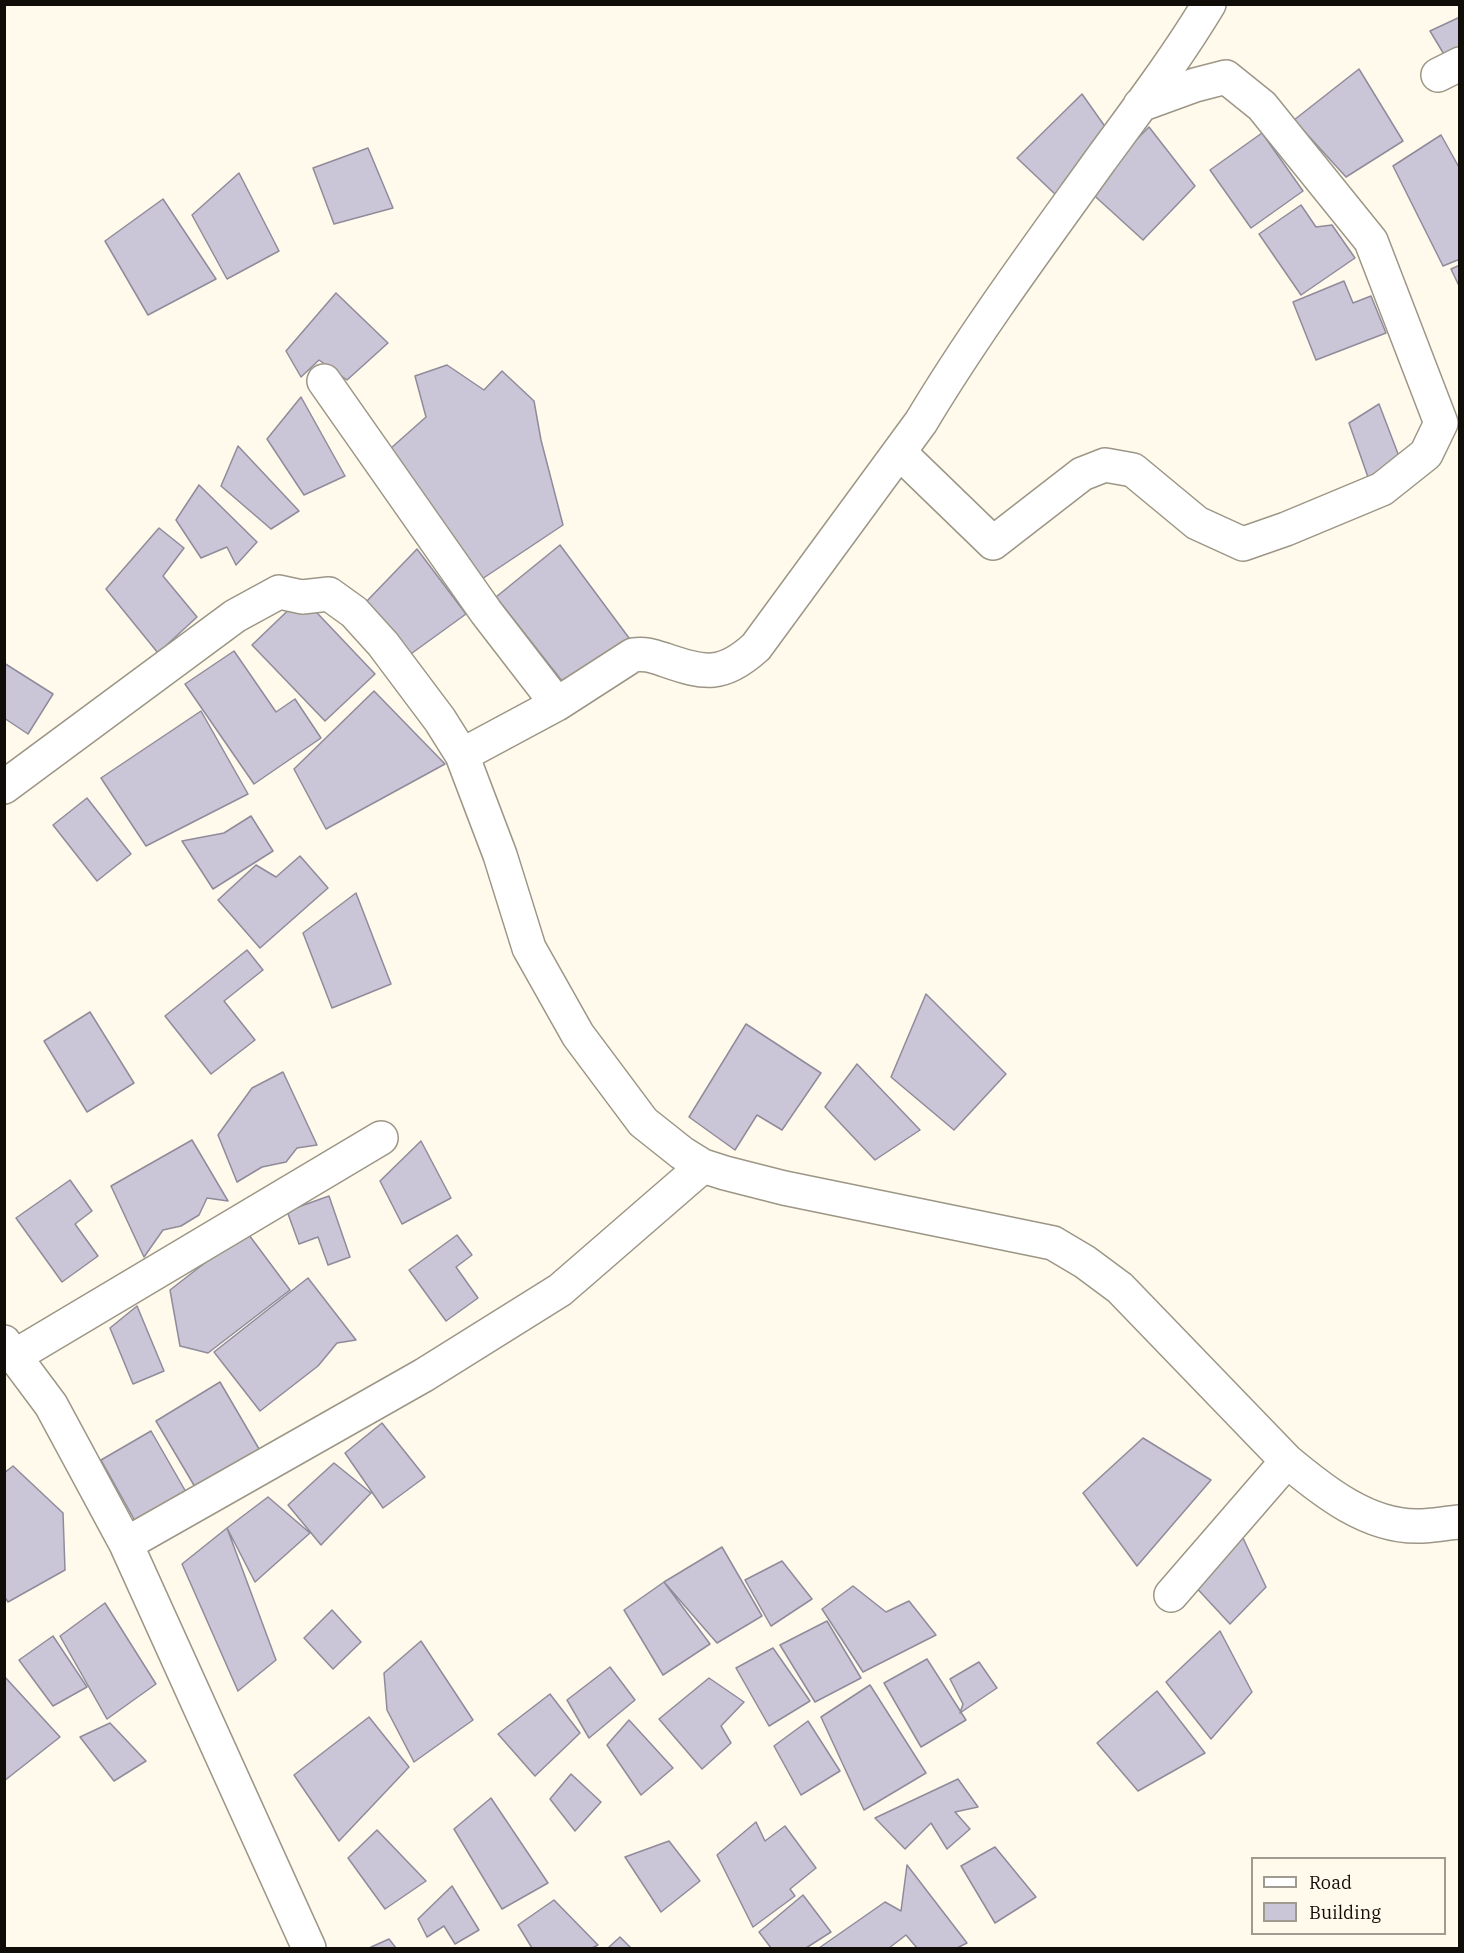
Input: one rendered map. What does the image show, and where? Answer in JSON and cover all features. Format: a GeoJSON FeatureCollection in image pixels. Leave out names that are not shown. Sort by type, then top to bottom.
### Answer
{"type":"FeatureCollection","features":[{"type":"Feature","properties":{"kind":"street"},"geometry":{"type":"LineString","coordinates":[[462,755],[557,704],[633,655],[644,653],[697,671],[728,668],[740,662],[756,647],[899,452],[1140,105],[1182,49],[1209,4]]}},
{"type":"Feature","properties":{"kind":"street"},"geometry":{"type":"LineString","coordinates":[[899,452],[993,543],[1082,474],[1106,465],[1133,470],[1197,523],[1243,544],[1286,529],[1382,489],[1426,454],[1441,423],[1371,241],[1262,106],[1226,77],[1195,85],[1140,105]]}},
{"type":"Feature","properties":{"kind":"street"},"geometry":{"type":"LineString","coordinates":[[324,381],[486,612],[557,704]]}},
{"type":"Feature","properties":{"kind":"street"},"geometry":{"type":"LineString","coordinates":[[4,787],[235,616],[279,592],[302,597],[329,594],[354,612],[383,644],[440,720],[462,755],[500,855],[529,948],[578,1035],[643,1122],[703,1166],[784,1188],[1053,1243],[1086,1262],[1120,1288],[1287,1461],[1316,1485],[1382,1521],[1416,1526],[1460,1522]]}},
{"type":"Feature","properties":{"kind":"street"},"geometry":{"type":"LineString","coordinates":[[309,1948],[126,1544],[51,1405],[10,1349],[381,1138]]}},
{"type":"Feature","properties":{"kind":"street"},"geometry":{"type":"LineString","coordinates":[[126,1544],[424,1375],[560,1290],[703,1166]]}},
{"type":"Feature","properties":{"kind":"street"},"geometry":{"type":"LineString","coordinates":[[1171,1595],[1287,1461]]}},
{"type":"Feature","properties":{"kind":"building"},"geometry":{"type":"Polygon","coordinates":[[[1460,17],[1460,56],[1448,61],[1430,31],[1460,17]]]}},
{"type":"Feature","properties":{"kind":"building"},"geometry":{"type":"Polygon","coordinates":[[[1359,69],[1403,141],[1346,177],[1294,120],[1359,69]]]}},
{"type":"Feature","properties":{"kind":"building"},"geometry":{"type":"Polygon","coordinates":[[[1082,94],[1111,135],[1056,195],[1017,158],[1082,94]]]}},
{"type":"Feature","properties":{"kind":"building"},"geometry":{"type":"Polygon","coordinates":[[[1149,127],[1195,186],[1143,240],[1087,189],[1149,127]]]}},
{"type":"Feature","properties":{"kind":"building"},"geometry":{"type":"Polygon","coordinates":[[[1262,133],[1303,191],[1251,228],[1210,170],[1262,133]]]}},
{"type":"Feature","properties":{"kind":"building"},"geometry":{"type":"Polygon","coordinates":[[[1441,135],[1460,169],[1460,259],[1443,266],[1393,166],[1441,135]]]}},
{"type":"Feature","properties":{"kind":"building"},"geometry":{"type":"Polygon","coordinates":[[[368,148],[393,208],[334,224],[313,168],[368,148]]]}},
{"type":"Feature","properties":{"kind":"building"},"geometry":{"type":"Polygon","coordinates":[[[239,173],[279,251],[227,279],[192,215],[239,173]]]}},
{"type":"Feature","properties":{"kind":"building"},"geometry":{"type":"Polygon","coordinates":[[[163,199],[216,279],[148,315],[105,241],[163,199]]]}},
{"type":"Feature","properties":{"kind":"building"},"geometry":{"type":"Polygon","coordinates":[[[1301,205],[1316,227],[1332,225],[1355,258],[1301,295],[1259,234],[1301,205]]]}},
{"type":"Feature","properties":{"kind":"building"},"geometry":{"type":"Polygon","coordinates":[[[1460,265],[1460,288],[1451,269],[1460,265]]]}},
{"type":"Feature","properties":{"kind":"building"},"geometry":{"type":"Polygon","coordinates":[[[1344,281],[1353,303],[1371,296],[1386,333],[1316,360],[1293,302],[1344,281]]]}},
{"type":"Feature","properties":{"kind":"building"},"geometry":{"type":"Polygon","coordinates":[[[336,293],[388,343],[347,380],[319,360],[301,377],[286,351],[336,293]]]}},
{"type":"Feature","properties":{"kind":"building"},"geometry":{"type":"Polygon","coordinates":[[[447,365],[484,390],[502,371],[534,401],[541,440],[563,525],[482,579],[390,449],[426,417],[415,376],[447,365]]]}},
{"type":"Feature","properties":{"kind":"building"},"geometry":{"type":"Polygon","coordinates":[[[301,397],[345,476],[304,495],[267,439],[301,397]]]}},
{"type":"Feature","properties":{"kind":"building"},"geometry":{"type":"Polygon","coordinates":[[[1379,404],[1400,459],[1369,480],[1349,423],[1379,404]]]}},
{"type":"Feature","properties":{"kind":"building"},"geometry":{"type":"Polygon","coordinates":[[[238,446],[299,511],[271,529],[221,486],[238,446]]]}},
{"type":"Feature","properties":{"kind":"building"},"geometry":{"type":"Polygon","coordinates":[[[199,485],[257,542],[236,565],[227,547],[201,558],[176,520],[199,485]]]}},
{"type":"Feature","properties":{"kind":"building"},"geometry":{"type":"Polygon","coordinates":[[[159,528],[184,548],[163,576],[197,617],[158,653],[106,589],[159,528]]]}},
{"type":"Feature","properties":{"kind":"building"},"geometry":{"type":"Polygon","coordinates":[[[560,545],[632,642],[562,681],[496,597],[560,545]]]}},
{"type":"Feature","properties":{"kind":"building"},"geometry":{"type":"Polygon","coordinates":[[[417,549],[466,614],[408,656],[364,604],[417,549]]]}},
{"type":"Feature","properties":{"kind":"building"},"geometry":{"type":"Polygon","coordinates":[[[302,597],[375,674],[325,721],[252,645],[302,597]]]}},
{"type":"Feature","properties":{"kind":"building"},"geometry":{"type":"Polygon","coordinates":[[[234,651],[276,712],[295,699],[321,738],[254,784],[185,684],[234,651]]]}},
{"type":"Feature","properties":{"kind":"building"},"geometry":{"type":"Polygon","coordinates":[[[4,663],[53,694],[28,734],[4,718],[4,663]]]}},
{"type":"Feature","properties":{"kind":"building"},"geometry":{"type":"Polygon","coordinates":[[[374,691],[445,764],[326,829],[294,769],[374,691]]]}},
{"type":"Feature","properties":{"kind":"building"},"geometry":{"type":"Polygon","coordinates":[[[201,711],[248,794],[146,846],[101,778],[201,711]]]}},
{"type":"Feature","properties":{"kind":"building"},"geometry":{"type":"Polygon","coordinates":[[[87,798],[131,854],[97,881],[53,825],[87,798]]]}},
{"type":"Feature","properties":{"kind":"building"},"geometry":{"type":"Polygon","coordinates":[[[251,816],[273,851],[213,889],[182,841],[224,833],[251,816]]]}},
{"type":"Feature","properties":{"kind":"building"},"geometry":{"type":"Polygon","coordinates":[[[300,856],[328,888],[260,948],[218,900],[256,865],[276,877],[300,856]]]}},
{"type":"Feature","properties":{"kind":"building"},"geometry":{"type":"Polygon","coordinates":[[[356,893],[391,984],[332,1008],[303,933],[356,893]]]}},
{"type":"Feature","properties":{"kind":"building"},"geometry":{"type":"Polygon","coordinates":[[[247,950],[263,970],[224,1001],[255,1040],[211,1074],[165,1016],[247,950]]]}},
{"type":"Feature","properties":{"kind":"building"},"geometry":{"type":"Polygon","coordinates":[[[926,994],[1006,1074],[954,1130],[891,1077],[926,994]]]}},
{"type":"Feature","properties":{"kind":"building"},"geometry":{"type":"Polygon","coordinates":[[[90,1012],[134,1083],[87,1112],[44,1041],[90,1012]]]}},
{"type":"Feature","properties":{"kind":"building"},"geometry":{"type":"Polygon","coordinates":[[[746,1024],[821,1073],[782,1130],[757,1115],[735,1150],[689,1117],[746,1024]]]}},
{"type":"Feature","properties":{"kind":"building"},"geometry":{"type":"Polygon","coordinates":[[[857,1064],[920,1130],[875,1160],[825,1107],[857,1064]]]}},
{"type":"Feature","properties":{"kind":"building"},"geometry":{"type":"Polygon","coordinates":[[[283,1072],[317,1145],[297,1148],[286,1162],[262,1167],[237,1182],[218,1135],[252,1088],[283,1072]]]}},
{"type":"Feature","properties":{"kind":"building"},"geometry":{"type":"Polygon","coordinates":[[[192,1140],[228,1201],[207,1198],[199,1215],[181,1226],[163,1230],[144,1257],[111,1186],[192,1140]]]}},
{"type":"Feature","properties":{"kind":"building"},"geometry":{"type":"Polygon","coordinates":[[[421,1141],[451,1198],[402,1224],[380,1181],[421,1141]]]}},
{"type":"Feature","properties":{"kind":"building"},"geometry":{"type":"Polygon","coordinates":[[[70,1180],[92,1211],[75,1224],[98,1256],[62,1282],[16,1218],[70,1180]]]}},
{"type":"Feature","properties":{"kind":"building"},"geometry":{"type":"Polygon","coordinates":[[[329,1196],[350,1257],[328,1265],[318,1237],[299,1244],[287,1211],[329,1196]]]}},
{"type":"Feature","properties":{"kind":"building"},"geometry":{"type":"Polygon","coordinates":[[[246,1231],[290,1290],[208,1353],[180,1346],[170,1290],[246,1231]]]}},
{"type":"Feature","properties":{"kind":"building"},"geometry":{"type":"Polygon","coordinates":[[[457,1235],[472,1255],[456,1267],[478,1298],[446,1321],[409,1270],[457,1235]]]}},
{"type":"Feature","properties":{"kind":"building"},"geometry":{"type":"Polygon","coordinates":[[[308,1278],[356,1340],[337,1343],[318,1366],[260,1411],[214,1352],[308,1278]]]}},
{"type":"Feature","properties":{"kind":"building"},"geometry":{"type":"Polygon","coordinates":[[[137,1306],[164,1371],[133,1384],[110,1328],[137,1306]]]}},
{"type":"Feature","properties":{"kind":"building"},"geometry":{"type":"Polygon","coordinates":[[[220,1382],[262,1454],[198,1492],[156,1421],[220,1382]]]}},
{"type":"Feature","properties":{"kind":"building"},"geometry":{"type":"Polygon","coordinates":[[[382,1423],[425,1477],[383,1508],[345,1453],[382,1423]]]}},
{"type":"Feature","properties":{"kind":"building"},"geometry":{"type":"Polygon","coordinates":[[[151,1431],[190,1499],[139,1528],[101,1460],[151,1431]]]}},
{"type":"Feature","properties":{"kind":"building"},"geometry":{"type":"Polygon","coordinates":[[[1143,1438],[1211,1480],[1137,1566],[1083,1493],[1143,1438]]]}},
{"type":"Feature","properties":{"kind":"building"},"geometry":{"type":"Polygon","coordinates":[[[334,1463],[371,1493],[321,1545],[288,1505],[334,1463]]]}},
{"type":"Feature","properties":{"kind":"building"},"geometry":{"type":"Polygon","coordinates":[[[13,1466],[63,1513],[65,1570],[8,1602],[4,1596],[4,1473],[13,1466]]]}},
{"type":"Feature","properties":{"kind":"building"},"geometry":{"type":"Polygon","coordinates":[[[268,1497],[310,1533],[255,1582],[227,1528],[268,1497]]]}},
{"type":"Feature","properties":{"kind":"building"},"geometry":{"type":"Polygon","coordinates":[[[227,1528],[276,1660],[238,1691],[182,1564],[227,1528]]]}},
{"type":"Feature","properties":{"kind":"building"},"geometry":{"type":"Polygon","coordinates":[[[1243,1538],[1266,1587],[1230,1624],[1191,1582],[1243,1538]]]}},
{"type":"Feature","properties":{"kind":"building"},"geometry":{"type":"Polygon","coordinates":[[[722,1547],[762,1616],[717,1643],[664,1582],[722,1547]]]}},
{"type":"Feature","properties":{"kind":"building"},"geometry":{"type":"Polygon","coordinates":[[[782,1561],[812,1599],[771,1626],[745,1580],[782,1561]]]}},
{"type":"Feature","properties":{"kind":"building"},"geometry":{"type":"Polygon","coordinates":[[[664,1582],[710,1644],[663,1675],[624,1610],[664,1582]]]}},
{"type":"Feature","properties":{"kind":"building"},"geometry":{"type":"Polygon","coordinates":[[[853,1586],[886,1612],[909,1601],[936,1635],[863,1672],[822,1609],[853,1586]]]}},
{"type":"Feature","properties":{"kind":"building"},"geometry":{"type":"Polygon","coordinates":[[[105,1603],[156,1684],[107,1719],[60,1636],[105,1603]]]}},
{"type":"Feature","properties":{"kind":"building"},"geometry":{"type":"Polygon","coordinates":[[[332,1610],[361,1642],[333,1669],[304,1638],[332,1610]]]}},
{"type":"Feature","properties":{"kind":"building"},"geometry":{"type":"Polygon","coordinates":[[[827,1621],[861,1678],[815,1702],[780,1645],[827,1621]]]}},
{"type":"Feature","properties":{"kind":"building"},"geometry":{"type":"Polygon","coordinates":[[[1220,1631],[1252,1692],[1211,1739],[1166,1682],[1220,1631]]]}},
{"type":"Feature","properties":{"kind":"building"},"geometry":{"type":"Polygon","coordinates":[[[53,1636],[87,1687],[53,1706],[19,1660],[53,1636]]]}},
{"type":"Feature","properties":{"kind":"building"},"geometry":{"type":"Polygon","coordinates":[[[421,1641],[473,1720],[414,1762],[387,1710],[384,1673],[421,1641]]]}},
{"type":"Feature","properties":{"kind":"building"},"geometry":{"type":"Polygon","coordinates":[[[773,1648],[810,1701],[769,1726],[736,1668],[773,1648]]]}},
{"type":"Feature","properties":{"kind":"building"},"geometry":{"type":"Polygon","coordinates":[[[927,1659],[966,1720],[921,1747],[884,1683],[927,1659]]]}},
{"type":"Feature","properties":{"kind":"building"},"geometry":{"type":"Polygon","coordinates":[[[979,1662],[997,1688],[960,1713],[963,1704],[950,1679],[979,1662]]]}},
{"type":"Feature","properties":{"kind":"building"},"geometry":{"type":"Polygon","coordinates":[[[610,1667],[635,1700],[589,1738],[567,1700],[610,1667]]]}},
{"type":"Feature","properties":{"kind":"building"},"geometry":{"type":"Polygon","coordinates":[[[4,1676],[60,1737],[4,1781],[4,1676]]]}},
{"type":"Feature","properties":{"kind":"building"},"geometry":{"type":"Polygon","coordinates":[[[709,1678],[744,1702],[721,1726],[731,1743],[702,1769],[659,1719],[709,1678]]]}},
{"type":"Feature","properties":{"kind":"building"},"geometry":{"type":"Polygon","coordinates":[[[870,1685],[926,1773],[864,1810],[821,1717],[870,1685]]]}},
{"type":"Feature","properties":{"kind":"building"},"geometry":{"type":"Polygon","coordinates":[[[1157,1691],[1205,1753],[1138,1791],[1097,1743],[1157,1691]]]}},
{"type":"Feature","properties":{"kind":"building"},"geometry":{"type":"Polygon","coordinates":[[[550,1694],[580,1733],[535,1776],[498,1734],[550,1694]]]}},
{"type":"Feature","properties":{"kind":"building"},"geometry":{"type":"Polygon","coordinates":[[[369,1717],[409,1767],[339,1841],[294,1775],[369,1717]]]}},
{"type":"Feature","properties":{"kind":"building"},"geometry":{"type":"Polygon","coordinates":[[[629,1720],[673,1768],[641,1795],[607,1745],[629,1720]]]}},
{"type":"Feature","properties":{"kind":"building"},"geometry":{"type":"Polygon","coordinates":[[[808,1721],[840,1771],[801,1795],[774,1746],[808,1721]]]}},
{"type":"Feature","properties":{"kind":"building"},"geometry":{"type":"Polygon","coordinates":[[[110,1723],[146,1761],[114,1781],[80,1737],[110,1723]]]}},
{"type":"Feature","properties":{"kind":"building"},"geometry":{"type":"Polygon","coordinates":[[[571,1774],[601,1802],[575,1831],[550,1799],[571,1774]]]}},
{"type":"Feature","properties":{"kind":"building"},"geometry":{"type":"Polygon","coordinates":[[[958,1779],[978,1807],[955,1812],[970,1829],[947,1849],[931,1823],[905,1849],[875,1818],[958,1779]]]}},
{"type":"Feature","properties":{"kind":"building"},"geometry":{"type":"Polygon","coordinates":[[[491,1798],[548,1883],[502,1909],[454,1829],[491,1798]]]}},
{"type":"Feature","properties":{"kind":"building"},"geometry":{"type":"Polygon","coordinates":[[[756,1822],[765,1841],[785,1826],[816,1868],[790,1889],[795,1896],[753,1927],[717,1855],[756,1822]]]}},
{"type":"Feature","properties":{"kind":"building"},"geometry":{"type":"Polygon","coordinates":[[[377,1830],[426,1881],[385,1909],[348,1858],[377,1830]]]}},
{"type":"Feature","properties":{"kind":"building"},"geometry":{"type":"Polygon","coordinates":[[[669,1841],[700,1881],[661,1912],[625,1857],[669,1841]]]}},
{"type":"Feature","properties":{"kind":"building"},"geometry":{"type":"Polygon","coordinates":[[[995,1847],[1036,1897],[995,1923],[961,1866],[995,1847]]]}},
{"type":"Feature","properties":{"kind":"building"},"geometry":{"type":"Polygon","coordinates":[[[907,1865],[967,1943],[957,1948],[917,1948],[906,1935],[889,1948],[819,1948],[885,1902],[901,1911],[907,1865]]]}},
{"type":"Feature","properties":{"kind":"building"},"geometry":{"type":"Polygon","coordinates":[[[452,1886],[479,1930],[455,1944],[444,1926],[427,1937],[418,1919],[452,1886]]]}},
{"type":"Feature","properties":{"kind":"building"},"geometry":{"type":"Polygon","coordinates":[[[803,1895],[831,1932],[806,1948],[771,1948],[759,1932],[803,1895]]]}},
{"type":"Feature","properties":{"kind":"building"},"geometry":{"type":"Polygon","coordinates":[[[554,1900],[598,1945],[592,1948],[532,1948],[518,1925],[554,1900]]]}},
{"type":"Feature","properties":{"kind":"building"},"geometry":{"type":"Polygon","coordinates":[[[620,1937],[631,1948],[608,1948],[620,1937]]]}},
{"type":"Feature","properties":{"kind":"building"},"geometry":{"type":"Polygon","coordinates":[[[389,1939],[396,1948],[369,1948],[389,1939]]]}}]}
